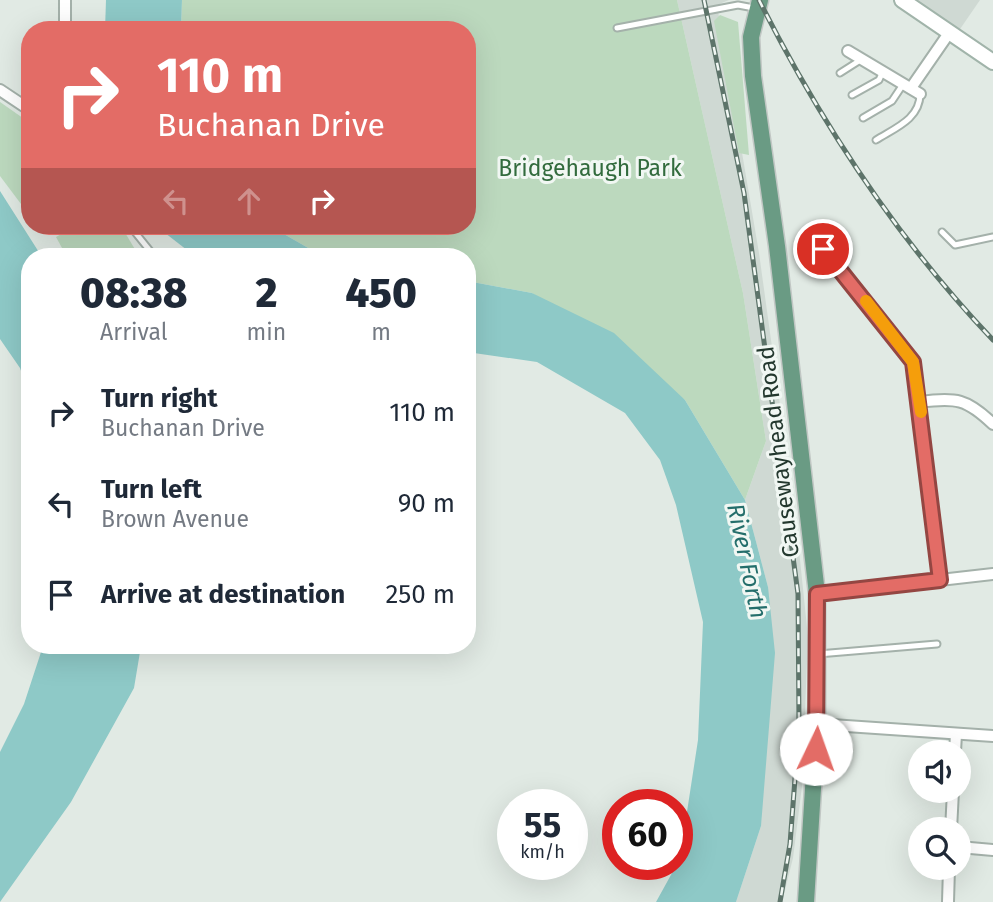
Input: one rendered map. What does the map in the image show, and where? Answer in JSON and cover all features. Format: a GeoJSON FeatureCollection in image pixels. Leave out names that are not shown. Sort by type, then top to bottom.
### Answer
{"type":"FeatureCollection","features":[{"type":"Feature","properties":{"kind":"main road"},"geometry":{"type":"LineString","coordinates":[[902,0],[993,62]]}},
{"type":"Feature","properties":{"kind":"main road","name":"Causewayhead Road"},"geometry":{"type":"LineString","coordinates":[[759,5],[751,37],[753,76],[777,246],[817,594],[817,724],[806,902]]}},
{"type":"Feature","properties":{"kind":"street"},"geometry":{"type":"LineString","coordinates":[[65,0],[65,21]]}},
{"type":"Feature","properties":{"kind":"street"},"geometry":{"type":"LineString","coordinates":[[848,51],[912,88],[949,33]]}},
{"type":"Feature","properties":{"kind":"street"},"geometry":{"type":"LineString","coordinates":[[0,90],[21,104]]}},
{"type":"Feature","properties":{"kind":"street"},"geometry":{"type":"LineString","coordinates":[[823,249],[907,350],[917,376],[940,580]]}},
{"type":"Feature","properties":{"kind":"street"},"geometry":{"type":"LineString","coordinates":[[920,402],[967,402],[993,424]]}},
{"type":"Feature","properties":{"kind":"street"},"geometry":{"type":"LineString","coordinates":[[817,594],[993,574]]}},
{"type":"Feature","properties":{"kind":"street"},"geometry":{"type":"LineString","coordinates":[[817,724],[993,736]]}},
{"type":"Feature","properties":{"kind":"street"},"geometry":{"type":"LineString","coordinates":[[956,734],[956,740]]}},
{"type":"Feature","properties":{"kind":"street"},"geometry":{"type":"LineString","coordinates":[[971,847],[993,850]]}},
{"type":"Feature","properties":{"kind":"street"},"geometry":{"type":"LineString","coordinates":[[948,902],[949,880]]}},
{"type":"Feature","properties":{"kind":"lane"},"geometry":{"type":"LineString","coordinates":[[617,28],[737,3],[759,5]]}},
{"type":"Feature","properties":{"kind":"lane"},"geometry":{"type":"LineString","coordinates":[[840,73],[862,59]]}},
{"type":"Feature","properties":{"kind":"lane"},"geometry":{"type":"LineString","coordinates":[[852,95],[879,80],[883,71]]}},
{"type":"Feature","properties":{"kind":"lane"},"geometry":{"type":"LineString","coordinates":[[863,118],[912,88],[920,104],[910,120],[876,140]]}},
{"type":"Feature","properties":{"kind":"lane"},"geometry":{"type":"LineString","coordinates":[[942,232],[955,244],[993,237]]}},
{"type":"Feature","properties":{"kind":"lane"},"geometry":{"type":"LineString","coordinates":[[818,654],[937,644]]}},
{"type":"Feature","properties":{"kind":"shaded area"},"geometry":{"type":"Polygon","coordinates":[[[677,0],[729,0],[717,5],[759,253],[796,521],[808,637],[802,786],[793,858],[782,902],[736,902],[761,826],[768,587],[745,500],[766,441],[743,293],[677,0]]]}},
{"type":"Feature","properties":{"kind":"shaded area"},"geometry":{"type":"Polygon","coordinates":[[[912,0],[980,0],[958,32],[912,0]]]}},
{"type":"Feature","properties":{"kind":"green space","name":"Bridgehaugh Park"},"geometry":{"type":"Polygon","coordinates":[[[182,0],[677,0],[743,293],[766,441],[745,500],[685,400],[532,293],[476,283],[476,248],[308,248],[286,235],[476,235],[476,21],[181,21],[182,0]]]}},
{"type":"Feature","properties":{"kind":"green space"},"geometry":{"type":"Polygon","coordinates":[[[720,15],[738,22],[749,155],[739,153],[714,21],[720,15]]]}},
{"type":"Feature","properties":{"kind":"green space"},"geometry":{"type":"Polygon","coordinates":[[[0,102],[21,117],[21,204],[0,176],[0,102]]]}},
{"type":"Feature","properties":{"kind":"green space"},"geometry":{"type":"Polygon","coordinates":[[[126,235],[134,248],[62,248],[56,237],[126,235]]]}},
{"type":"Feature","properties":{"kind":"water"},"geometry":{"type":"Polygon","coordinates":[[[106,0],[182,0],[181,21],[105,21],[106,0]]]}},
{"type":"Feature","properties":{"kind":"water"},"geometry":{"type":"Polygon","coordinates":[[[0,191],[21,224],[21,235],[28,235],[36,248],[21,248],[21,371],[0,339],[0,191]]]}},
{"type":"Feature","properties":{"kind":"water"},"geometry":{"type":"Polygon","coordinates":[[[168,235],[286,235],[308,248],[184,248],[168,235]]]}},
{"type":"Feature","properties":{"kind":"water","name":"River Forth"},"geometry":{"type":"Polygon","coordinates":[[[476,283],[532,293],[614,333],[685,400],[745,500],[768,587],[775,653],[761,826],[736,902],[656,902],[668,880],[693,880],[693,789],[690,789],[698,740],[703,622],[676,505],[660,460],[625,413],[537,362],[476,353],[476,283]]]}},
{"type":"Feature","properties":{"kind":"water"},"geometry":{"type":"Polygon","coordinates":[[[40,654],[140,654],[134,688],[71,802],[0,902],[0,752],[24,704],[40,654]]]}},
{"type":"Feature","properties":{"kind":"railway"},"geometry":{"type":"LineString","coordinates":[[704,0],[744,193],[798,594],[799,726],[790,844],[780,902]]}},
{"type":"Feature","properties":{"kind":"railway"},"geometry":{"type":"LineString","coordinates":[[759,0],[808,91],[864,179],[925,262],[993,340]]}},
{"type":"Feature","properties":{"kind":"slow traffic"},"geometry":{"type":"LineString","coordinates":[[866,301],[907,350],[913,362],[921,412]]}},
{"type":"Feature","properties":{"kind":"route"},"geometry":{"type":"LineString","coordinates":[[816,749],[817,594],[940,580],[917,376],[913,362],[907,350],[823,249]]}}]}
